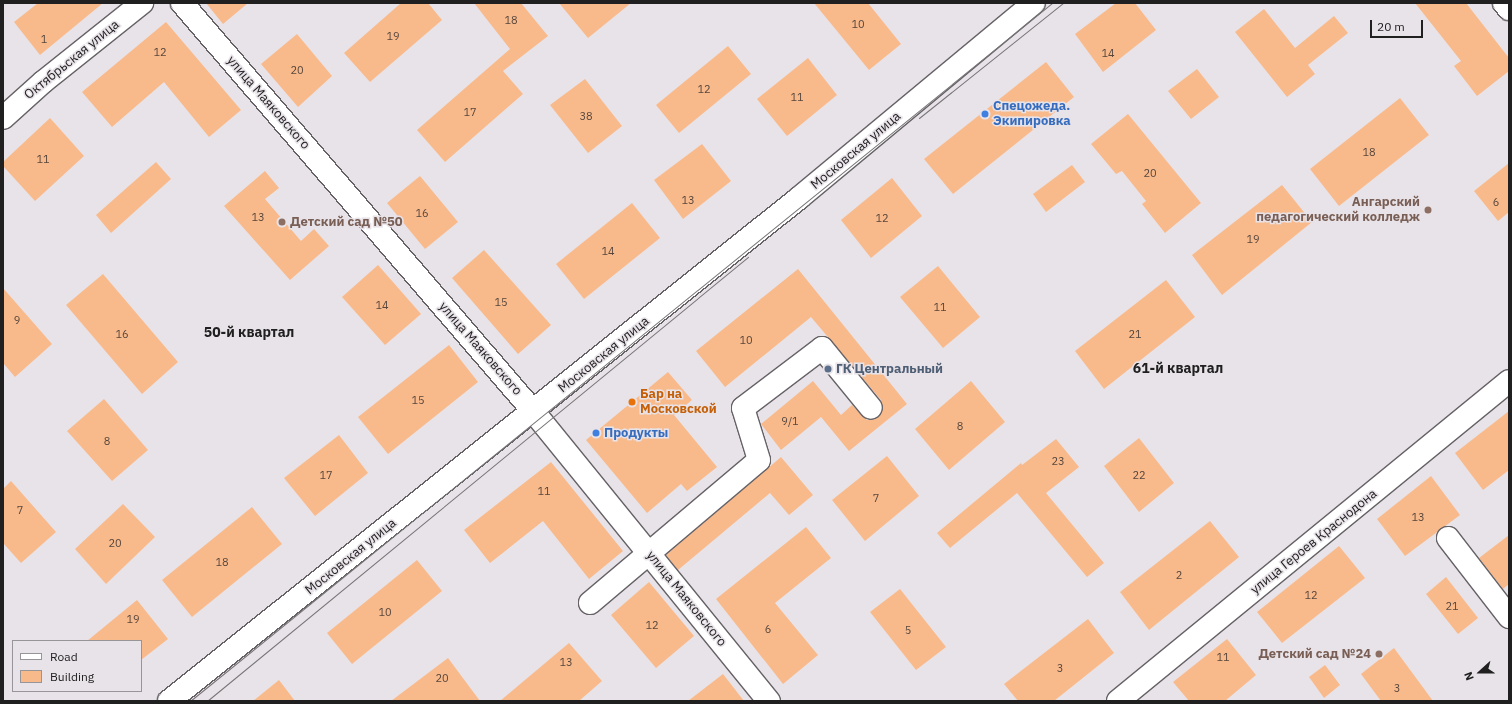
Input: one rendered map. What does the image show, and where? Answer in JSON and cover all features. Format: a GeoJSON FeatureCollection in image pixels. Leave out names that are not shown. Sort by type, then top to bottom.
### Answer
{"type":"FeatureCollection","features":[{"type":"Feature","properties":{"kind":"street","name":"Октябрьская улица"},"geometry":{"type":"LineString","coordinates":[[3,118],[43,82],[142,3]]}},
{"type":"Feature","properties":{"kind":"street","name":"улица Маяковского"},"geometry":{"type":"LineString","coordinates":[[182,3],[533,411],[769,701]]}},
{"type":"Feature","properties":{"kind":"street","name":"Московская улица"},"geometry":{"type":"LineString","coordinates":[[169,701],[799,198],[1034,3]]}},
{"type":"Feature","properties":{"kind":"street"},"geometry":{"type":"LineString","coordinates":[[1504,3],[1509,9]]}},
{"type":"Feature","properties":{"kind":"street"},"geometry":{"type":"LineString","coordinates":[[590,603],[650,555],[759,460],[743,408],[822,348],[870,408]]}},
{"type":"Feature","properties":{"kind":"street","name":"улица Героев Краснодона"},"geometry":{"type":"LineString","coordinates":[[1118,701],[1509,381]]}},
{"type":"Feature","properties":{"kind":"street"},"geometry":{"type":"LineString","coordinates":[[1448,538],[1509,617]]}},
{"type":"Feature","properties":{"kind":"building"},"geometry":{"type":"Polygon","coordinates":[[[38,3],[103,3],[40,55],[14,22],[38,3]]]}},
{"type":"Feature","properties":{"kind":"building"},"geometry":{"type":"Polygon","coordinates":[[[206,3],[248,3],[223,24],[206,3]]]}},
{"type":"Feature","properties":{"kind":"building"},"geometry":{"type":"Polygon","coordinates":[[[401,3],[428,3],[442,20],[370,82],[344,53],[401,3]]]}},
{"type":"Feature","properties":{"kind":"building"},"geometry":{"type":"Polygon","coordinates":[[[474,3],[521,3],[548,36],[503,71],[523,94],[445,162],[417,130],[510,49],[474,3]]]}},
{"type":"Feature","properties":{"kind":"building"},"geometry":{"type":"Polygon","coordinates":[[[559,3],[631,3],[588,38],[559,3]]]}},
{"type":"Feature","properties":{"kind":"building"},"geometry":{"type":"Polygon","coordinates":[[[814,3],[868,3],[901,44],[869,70],[814,3]]]}},
{"type":"Feature","properties":{"kind":"building"},"geometry":{"type":"Polygon","coordinates":[[[1116,3],[1135,3],[1156,30],[1103,72],[1075,34],[1116,3]]]}},
{"type":"Feature","properties":{"kind":"building"},"geometry":{"type":"Polygon","coordinates":[[[1415,3],[1466,3],[1509,58],[1509,71],[1477,96],[1454,66],[1461,61],[1415,3]]]}},
{"type":"Feature","properties":{"kind":"building"},"geometry":{"type":"Polygon","coordinates":[[[1264,9],[1295,48],[1334,16],[1348,33],[1308,65],[1315,74],[1287,97],[1235,32],[1264,9]]]}},
{"type":"Feature","properties":{"kind":"building"},"geometry":{"type":"Polygon","coordinates":[[[166,22],[241,110],[209,137],[164,82],[112,127],[82,92],[166,22]]]}},
{"type":"Feature","properties":{"kind":"building"},"geometry":{"type":"Polygon","coordinates":[[[297,34],[332,76],[298,107],[261,64],[297,34]]]}},
{"type":"Feature","properties":{"kind":"building"},"geometry":{"type":"Polygon","coordinates":[[[728,46],[751,74],[679,133],[656,105],[728,46]]]}},
{"type":"Feature","properties":{"kind":"building"},"geometry":{"type":"Polygon","coordinates":[[[808,58],[837,95],[787,136],[757,99],[808,58]]]}},
{"type":"Feature","properties":{"kind":"building"},"geometry":{"type":"Polygon","coordinates":[[[1046,62],[1074,97],[953,194],[924,159],[1046,62]]]}},
{"type":"Feature","properties":{"kind":"building"},"geometry":{"type":"Polygon","coordinates":[[[1197,69],[1219,97],[1191,119],[1168,91],[1197,69]]]}},
{"type":"Feature","properties":{"kind":"building"},"geometry":{"type":"Polygon","coordinates":[[[585,79],[622,126],[588,153],[550,105],[585,79]]]}},
{"type":"Feature","properties":{"kind":"building"},"geometry":{"type":"Polygon","coordinates":[[[1400,98],[1429,135],[1339,206],[1310,169],[1400,98]]]}},
{"type":"Feature","properties":{"kind":"building"},"geometry":{"type":"Polygon","coordinates":[[[1128,114],[1201,203],[1165,233],[1142,204],[1146,201],[1122,171],[1116,174],[1091,144],[1128,114]]]}},
{"type":"Feature","properties":{"kind":"building"},"geometry":{"type":"Polygon","coordinates":[[[50,118],[84,156],[35,201],[3,166],[3,162],[50,118]]]}},
{"type":"Feature","properties":{"kind":"building"},"geometry":{"type":"Polygon","coordinates":[[[702,144],[731,181],[683,219],[654,180],[702,144]]]}},
{"type":"Feature","properties":{"kind":"building"},"geometry":{"type":"Polygon","coordinates":[[[156,162],[171,179],[111,233],[96,215],[156,162]]]}},
{"type":"Feature","properties":{"kind":"building"},"geometry":{"type":"Polygon","coordinates":[[[1509,163],[1509,212],[1498,221],[1474,191],[1509,163]]]}},
{"type":"Feature","properties":{"kind":"building"},"geometry":{"type":"Polygon","coordinates":[[[1072,165],[1085,182],[1046,212],[1033,194],[1072,165]]]}},
{"type":"Feature","properties":{"kind":"building"},"geometry":{"type":"Polygon","coordinates":[[[265,171],[279,188],[265,199],[301,241],[314,229],[329,246],[290,280],[224,206],[265,171]]]}},
{"type":"Feature","properties":{"kind":"building"},"geometry":{"type":"Polygon","coordinates":[[[420,176],[458,222],[425,249],[387,203],[420,176]]]}},
{"type":"Feature","properties":{"kind":"building"},"geometry":{"type":"Polygon","coordinates":[[[892,178],[922,216],[871,258],[841,220],[892,178]]]}},
{"type":"Feature","properties":{"kind":"building"},"geometry":{"type":"Polygon","coordinates":[[[1282,185],[1312,222],[1222,295],[1192,255],[1282,185]]]}},
{"type":"Feature","properties":{"kind":"building"},"geometry":{"type":"Polygon","coordinates":[[[632,203],[660,238],[584,299],[556,264],[632,203]]]}},
{"type":"Feature","properties":{"kind":"building"},"geometry":{"type":"Polygon","coordinates":[[[484,250],[551,325],[518,354],[452,278],[484,250]]]}},
{"type":"Feature","properties":{"kind":"building"},"geometry":{"type":"Polygon","coordinates":[[[378,265],[421,314],[385,345],[342,297],[378,265]]]}},
{"type":"Feature","properties":{"kind":"building"},"geometry":{"type":"Polygon","coordinates":[[[938,266],[980,317],[943,348],[900,297],[938,266]]]}},
{"type":"Feature","properties":{"kind":"building"},"geometry":{"type":"Polygon","coordinates":[[[798,269],[907,404],[849,451],[821,417],[781,450],[761,424],[813,381],[841,415],[852,405],[867,420],[873,420],[882,413],[881,400],[811,317],[725,387],[696,351],[798,269]]]}},
{"type":"Feature","properties":{"kind":"building"},"geometry":{"type":"Polygon","coordinates":[[[103,274],[178,362],[142,394],[66,305],[103,274]]]}},
{"type":"Feature","properties":{"kind":"building"},"geometry":{"type":"Polygon","coordinates":[[[1166,280],[1195,317],[1104,389],[1075,351],[1166,280]]]}},
{"type":"Feature","properties":{"kind":"building"},"geometry":{"type":"Polygon","coordinates":[[[3,288],[52,344],[15,377],[3,363],[3,288]]]}},
{"type":"Feature","properties":{"kind":"building"},"geometry":{"type":"Polygon","coordinates":[[[449,345],[478,382],[388,454],[358,417],[449,345]]]}},
{"type":"Feature","properties":{"kind":"building"},"geometry":{"type":"Polygon","coordinates":[[[668,372],[692,400],[674,415],[717,467],[687,491],[681,484],[647,513],[586,440],[668,372]]]}},
{"type":"Feature","properties":{"kind":"building"},"geometry":{"type":"Polygon","coordinates":[[[971,381],[1005,422],[949,470],[915,429],[971,381]]]}},
{"type":"Feature","properties":{"kind":"building"},"geometry":{"type":"Polygon","coordinates":[[[104,399],[148,450],[112,481],[67,431],[104,399]]]}},
{"type":"Feature","properties":{"kind":"building"},"geometry":{"type":"Polygon","coordinates":[[[1509,411],[1509,470],[1483,490],[1455,453],[1509,411]]]}},
{"type":"Feature","properties":{"kind":"building"},"geometry":{"type":"Polygon","coordinates":[[[339,435],[368,473],[315,516],[284,478],[339,435]]]}},
{"type":"Feature","properties":{"kind":"building"},"geometry":{"type":"Polygon","coordinates":[[[1139,438],[1174,483],[1139,512],[1104,466],[1139,438]]]}},
{"type":"Feature","properties":{"kind":"building"},"geometry":{"type":"Polygon","coordinates":[[[1056,439],[1079,467],[1046,493],[1104,563],[1087,577],[1017,493],[950,548],[937,533],[1021,463],[1022,465],[1056,439]]]}},
{"type":"Feature","properties":{"kind":"building"},"geometry":{"type":"Polygon","coordinates":[[[887,456],[919,496],[865,541],[832,500],[887,456]]]}},
{"type":"Feature","properties":{"kind":"building"},"geometry":{"type":"Polygon","coordinates":[[[781,457],[813,495],[789,515],[770,493],[678,570],[666,555],[781,457]]]}},
{"type":"Feature","properties":{"kind":"building"},"geometry":{"type":"Polygon","coordinates":[[[551,462],[623,551],[589,579],[543,521],[490,563],[464,530],[551,462]]]}},
{"type":"Feature","properties":{"kind":"building"},"geometry":{"type":"Polygon","coordinates":[[[1431,476],[1460,515],[1405,556],[1377,519],[1431,476]]]}},
{"type":"Feature","properties":{"kind":"building"},"geometry":{"type":"Polygon","coordinates":[[[11,481],[56,532],[21,563],[3,543],[3,489],[11,481]]]}},
{"type":"Feature","properties":{"kind":"building"},"geometry":{"type":"Polygon","coordinates":[[[123,504],[155,537],[106,584],[75,549],[123,504]]]}},
{"type":"Feature","properties":{"kind":"building"},"geometry":{"type":"Polygon","coordinates":[[[252,507],[282,544],[192,617],[162,580],[252,507]]]}},
{"type":"Feature","properties":{"kind":"building"},"geometry":{"type":"Polygon","coordinates":[[[1210,521],[1239,557],[1149,630],[1120,592],[1210,521]]]}},
{"type":"Feature","properties":{"kind":"building"},"geometry":{"type":"Polygon","coordinates":[[[806,527],[831,558],[775,603],[818,655],[783,684],[716,599],[806,527]]]}},
{"type":"Feature","properties":{"kind":"building"},"geometry":{"type":"Polygon","coordinates":[[[1509,535],[1509,584],[1503,589],[1479,558],[1509,535]]]}},
{"type":"Feature","properties":{"kind":"building"},"geometry":{"type":"Polygon","coordinates":[[[1339,546],[1365,578],[1282,643],[1257,612],[1339,546]]]}},
{"type":"Feature","properties":{"kind":"building"},"geometry":{"type":"Polygon","coordinates":[[[417,560],[442,591],[352,664],[327,633],[417,560]]]}},
{"type":"Feature","properties":{"kind":"building"},"geometry":{"type":"Polygon","coordinates":[[[1446,577],[1478,618],[1458,634],[1426,594],[1446,577]]]}},
{"type":"Feature","properties":{"kind":"building"},"geometry":{"type":"Polygon","coordinates":[[[649,582],[694,636],[656,668],[611,615],[649,582]]]}},
{"type":"Feature","properties":{"kind":"building"},"geometry":{"type":"Polygon","coordinates":[[[900,589],[946,647],[916,670],[870,612],[900,589]]]}},
{"type":"Feature","properties":{"kind":"building"},"geometry":{"type":"Polygon","coordinates":[[[137,600],[168,639],[142,659],[142,640],[88,640],[137,600]]]}},
{"type":"Feature","properties":{"kind":"building"},"geometry":{"type":"Polygon","coordinates":[[[1088,619],[1114,653],[1054,701],[1018,701],[1004,684],[1088,619]]]}},
{"type":"Feature","properties":{"kind":"building"},"geometry":{"type":"Polygon","coordinates":[[[1227,639],[1256,675],[1225,701],[1189,701],[1173,682],[1227,639]]]}},
{"type":"Feature","properties":{"kind":"building"},"geometry":{"type":"Polygon","coordinates":[[[569,643],[602,681],[579,701],[500,701],[569,643]]]}},
{"type":"Feature","properties":{"kind":"building"},"geometry":{"type":"Polygon","coordinates":[[[1394,648],[1433,701],[1381,701],[1361,674],[1394,648]]]}},
{"type":"Feature","properties":{"kind":"building"},"geometry":{"type":"Polygon","coordinates":[[[448,658],[480,701],[391,701],[448,658]]]}},
{"type":"Feature","properties":{"kind":"building"},"geometry":{"type":"Polygon","coordinates":[[[1325,665],[1340,685],[1324,698],[1309,677],[1325,665]]]}},
{"type":"Feature","properties":{"kind":"building"},"geometry":{"type":"Polygon","coordinates":[[[723,674],[744,701],[688,701],[723,674]]]}},
{"type":"Feature","properties":{"kind":"building"},"geometry":{"type":"Polygon","coordinates":[[[279,680],[295,701],[253,701],[279,680]]]}},
{"type":"Feature","properties":{"kind":"tram line"},"geometry":{"type":"LineString","coordinates":[[190,701],[1052,3]]}},
{"type":"Feature","properties":{"kind":"tram line"},"geometry":{"type":"LineString","coordinates":[[919,118],[1063,3]]}},
{"type":"Feature","properties":{"kind":"tram line"},"geometry":{"type":"LineString","coordinates":[[207,701],[748,257]]}},
{"type":"Feature","properties":{"kind":"place","name":"Спецожеда. Экипировка"},"geometry":{"type":"Point","coordinates":[985,114]}},
{"type":"Feature","properties":{"kind":"place","name":"Ангарский педагогический колледж"},"geometry":{"type":"Point","coordinates":[1428,210]}},
{"type":"Feature","properties":{"kind":"place","name":"Детский сад №50"},"geometry":{"type":"Point","coordinates":[282,222]}},
{"type":"Feature","properties":{"kind":"place","name":"ГК Центральный"},"geometry":{"type":"Point","coordinates":[828,369]}},
{"type":"Feature","properties":{"kind":"place","name":"Бар на Московской"},"geometry":{"type":"Point","coordinates":[632,402]}},
{"type":"Feature","properties":{"kind":"place","name":"Продукты"},"geometry":{"type":"Point","coordinates":[596,433]}},
{"type":"Feature","properties":{"kind":"place","name":"Детский сад №24"},"geometry":{"type":"Point","coordinates":[1379,654]}},
{"type":"Feature","properties":{"kind":"district","name":"50-й квартал"},"geometry":{"type":"Point","coordinates":[249,332]}},
{"type":"Feature","properties":{"kind":"district","name":"61-й квартал"},"geometry":{"type":"Point","coordinates":[1178,368]}}]}
